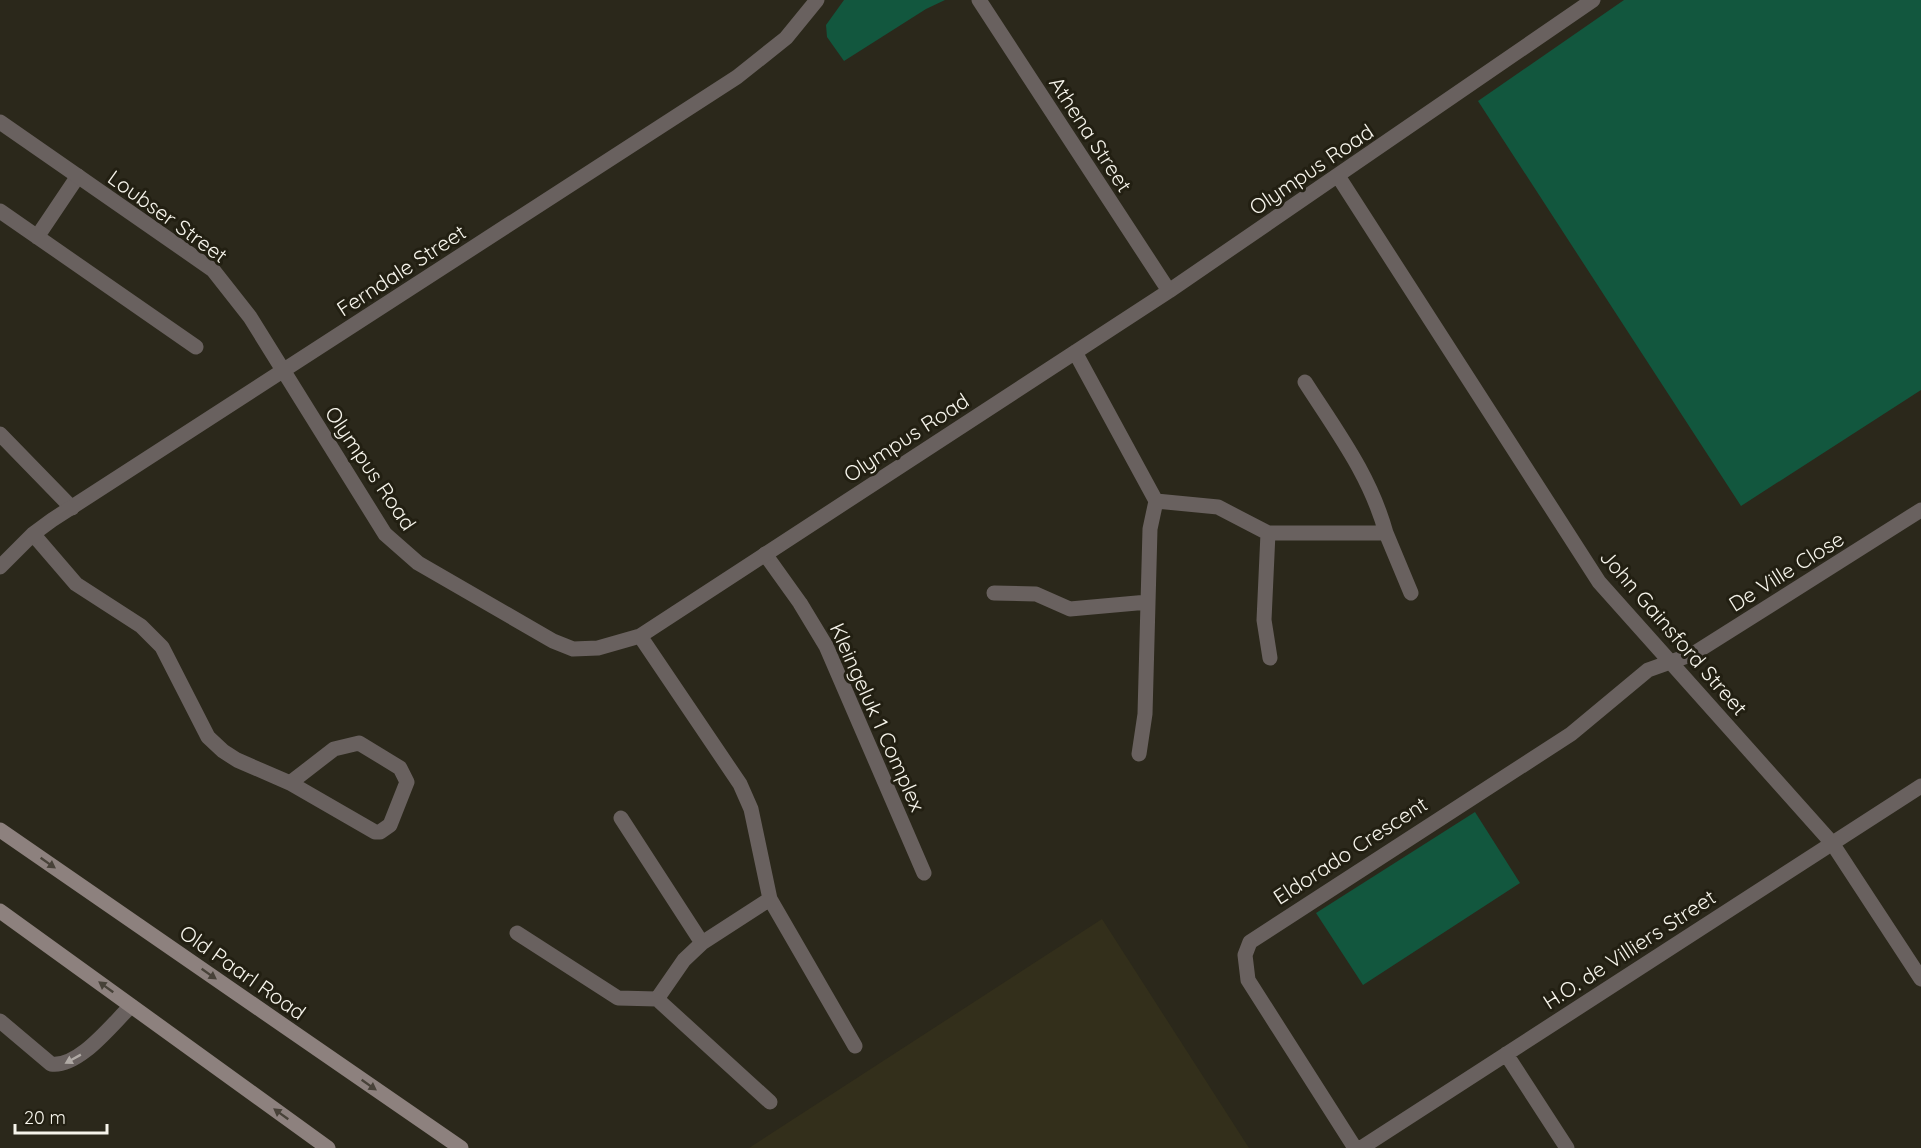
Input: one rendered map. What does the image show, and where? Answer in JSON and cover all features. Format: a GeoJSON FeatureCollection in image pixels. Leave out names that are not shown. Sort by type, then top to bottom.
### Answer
{"type":"FeatureCollection","features":[{"type":"Feature","properties":{"kind":"main road","name":"Old Paarl Road"},"geometry":{"type":"LineString","coordinates":[[0,830],[461,1148]]}},
{"type":"Feature","properties":{"kind":"main road"},"geometry":{"type":"LineString","coordinates":[[0,911],[328,1148]]}},
{"type":"Feature","properties":{"kind":"street","name":"Ferndale Street"},"geometry":{"type":"LineString","coordinates":[[0,567],[33,534],[72,508],[737,77],[786,38],[817,0]]}},
{"type":"Feature","properties":{"kind":"street","name":"Athena Street"},"geometry":{"type":"LineString","coordinates":[[979,0],[1169,291]]}},
{"type":"Feature","properties":{"kind":"street","name":"Olympus Road"},"geometry":{"type":"LineString","coordinates":[[282,371],[385,534],[406,555],[527,628],[573,649],[598,648],[640,636],[1169,291],[1593,0]]}},
{"type":"Feature","properties":{"kind":"street","name":"Loubser Street"},"geometry":{"type":"LineString","coordinates":[[0,122],[213,270],[250,317],[282,371]]}},
{"type":"Feature","properties":{"kind":"street"},"geometry":{"type":"LineString","coordinates":[[37,237],[78,176]]}},
{"type":"Feature","properties":{"kind":"street","name":"John Gainsford Street"},"geometry":{"type":"LineString","coordinates":[[1338,176],[1599,582],[1832,843],[1921,979]]}},
{"type":"Feature","properties":{"kind":"street"},"geometry":{"type":"LineString","coordinates":[[0,212],[196,347]]}},
{"type":"Feature","properties":{"kind":"street"},"geometry":{"type":"LineString","coordinates":[[1075,352],[1156,501],[1150,529],[1145,714],[1139,754]]}},
{"type":"Feature","properties":{"kind":"street"},"geometry":{"type":"LineString","coordinates":[[1305,382],[1364,473],[1377,500],[1386,533],[1411,593]]}},
{"type":"Feature","properties":{"kind":"street"},"geometry":{"type":"LineString","coordinates":[[0,434],[72,508]]}},
{"type":"Feature","properties":{"kind":"street"},"geometry":{"type":"LineString","coordinates":[[1156,501],[1218,507],[1268,533],[1386,533]]}},
{"type":"Feature","properties":{"kind":"street","name":"De Ville Close"},"geometry":{"type":"LineString","coordinates":[[1670,662],[1693,654],[1921,510]]}},
{"type":"Feature","properties":{"kind":"street"},"geometry":{"type":"LineString","coordinates":[[1268,533],[1264,620],[1270,658]]}},
{"type":"Feature","properties":{"kind":"street"},"geometry":{"type":"LineString","coordinates":[[33,534],[76,584],[152,634],[162,647],[208,737],[237,760],[290,783],[368,830],[380,832],[390,825],[407,782],[400,768],[358,743],[334,750],[290,783]]}},
{"type":"Feature","properties":{"kind":"street","name":"Kleingeluk 1 Complex"},"geometry":{"type":"LineString","coordinates":[[765,554],[800,603],[826,646],[924,873]]}},
{"type":"Feature","properties":{"kind":"street"},"geometry":{"type":"LineString","coordinates":[[994,593],[1036,594],[1070,609],[1148,603]]}},
{"type":"Feature","properties":{"kind":"street"},"geometry":{"type":"LineString","coordinates":[[640,636],[740,784],[751,809],[770,899],[855,1046]]}},
{"type":"Feature","properties":{"kind":"street","name":"Eldorado Crescent"},"geometry":{"type":"LineString","coordinates":[[1356,1148],[1248,980],[1245,955],[1250,942],[1571,734],[1648,670],[1670,662]]}},
{"type":"Feature","properties":{"kind":"street","name":"H.O. de Villiers Street"},"geometry":{"type":"LineString","coordinates":[[1361,1148],[1921,786]]}},
{"type":"Feature","properties":{"kind":"street"},"geometry":{"type":"LineString","coordinates":[[621,818],[702,944]]}},
{"type":"Feature","properties":{"kind":"street"},"geometry":{"type":"LineString","coordinates":[[657,999],[684,960],[702,944],[770,899]]}},
{"type":"Feature","properties":{"kind":"street"},"geometry":{"type":"LineString","coordinates":[[517,933],[618,998],[657,999],[770,1102]]}},
{"type":"Feature","properties":{"kind":"street"},"geometry":{"type":"LineString","coordinates":[[0,1021],[51,1064],[59,1065],[78,1057],[131,1006]]}},
{"type":"Feature","properties":{"kind":"street"},"geometry":{"type":"LineString","coordinates":[[1506,1054],[1568,1148]]}},
{"type":"Feature","properties":{"kind":"shaded area"},"geometry":{"type":"Polygon","coordinates":[[[1102,919],[1249,1148],[749,1148],[1102,919]]]}},
{"type":"Feature","properties":{"kind":"green space"},"geometry":{"type":"Polygon","coordinates":[[[844,0],[945,0],[926,9],[844,61],[827,37],[826,25],[844,0]]]}},
{"type":"Feature","properties":{"kind":"green space"},"geometry":{"type":"Polygon","coordinates":[[[1624,0],[1921,0],[1921,390],[1741,506],[1478,101],[1624,0]]]}},
{"type":"Feature","properties":{"kind":"green space"},"geometry":{"type":"Polygon","coordinates":[[[1475,812],[1520,883],[1363,985],[1316,913],[1475,812]]]}}]}
